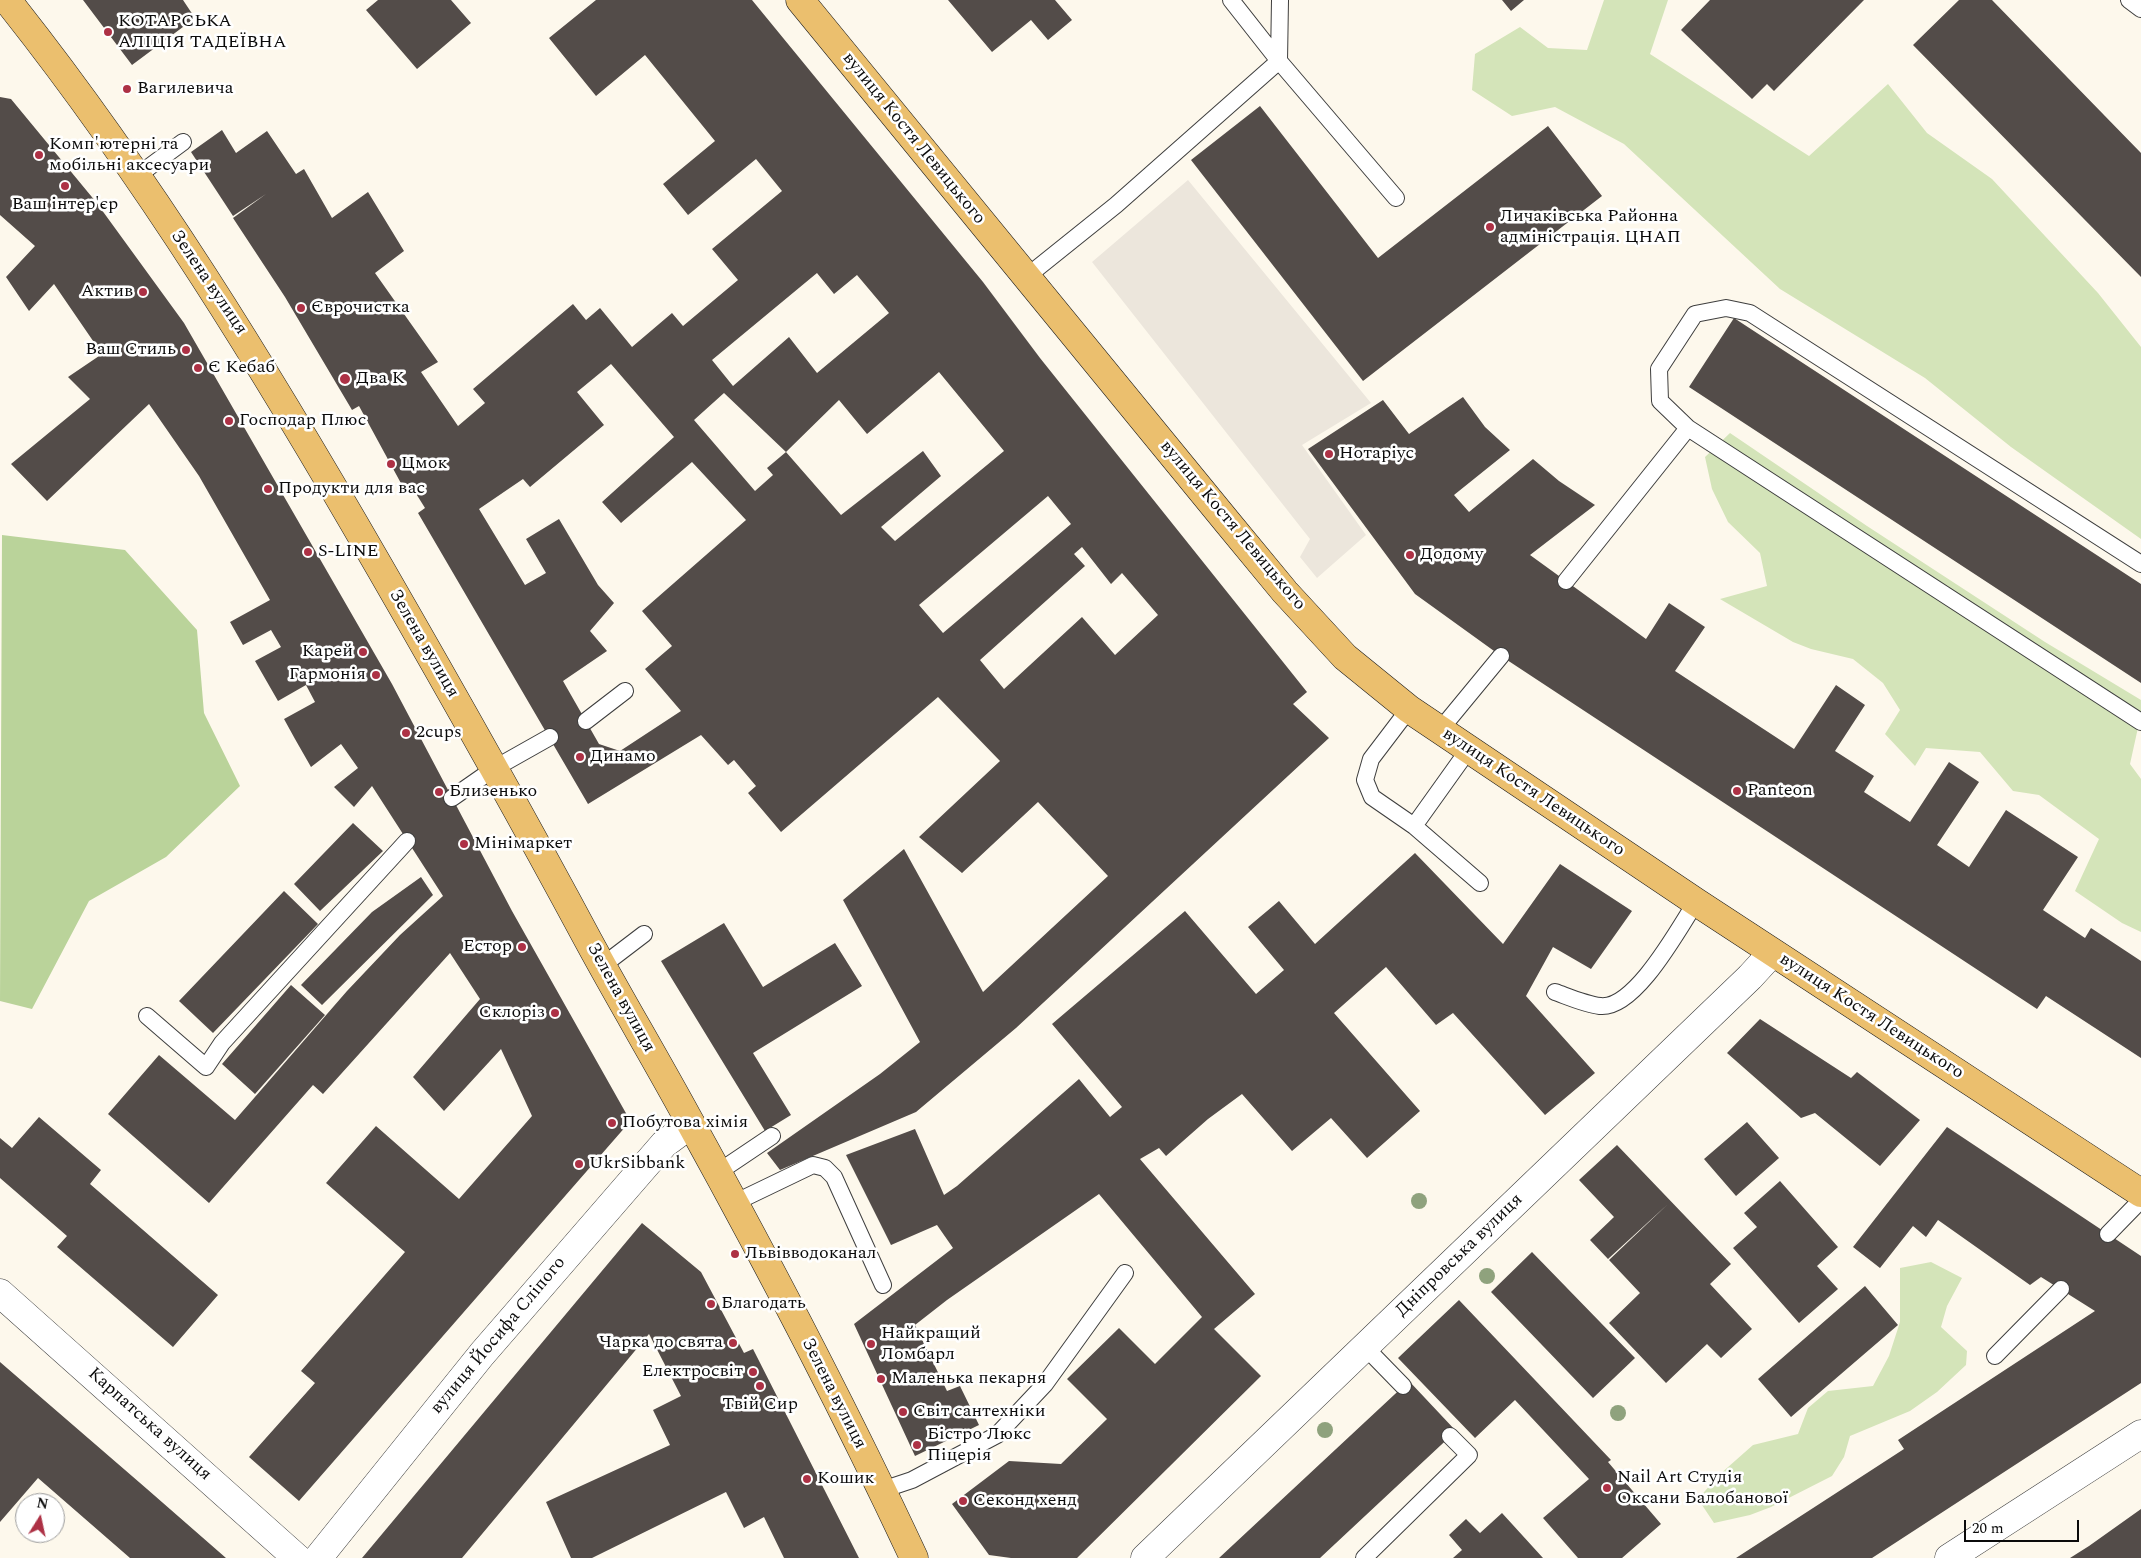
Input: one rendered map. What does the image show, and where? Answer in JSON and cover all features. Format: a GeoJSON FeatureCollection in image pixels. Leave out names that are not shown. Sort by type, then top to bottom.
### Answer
{"type":"FeatureCollection","features":[{"type":"Feature","properties":{"kind":"main road","name":"вулиця Костя Левицького"},"geometry":{"type":"LineString","coordinates":[[800,0],[1025,278],[1285,592],[1345,657],[1409,709],[1440,730],[1772,953],[2141,1193]]}},
{"type":"Feature","properties":{"kind":"main road","name":"Зелена вулиця"},"geometry":{"type":"LineString","coordinates":[[6,7],[137,176],[244,338],[335,490],[495,768],[602,966],[734,1203],[882,1490],[914,1558]]}},
{"type":"Feature","properties":{"kind":"street","name":"Дніпровська вулиця"},"geometry":{"type":"LineString","coordinates":[[1145,1558],[1750,977],[1772,953]]}},
{"type":"Feature","properties":{"kind":"street","name":"вулиця Йосифа Сліпого"},"geometry":{"type":"LineString","coordinates":[[318,1558],[482,1354],[664,1144],[691,1124]]}},
{"type":"Feature","properties":{"kind":"street","name":"Карпатська вулиця"},"geometry":{"type":"LineString","coordinates":[[0,1293],[297,1558]]}},
{"type":"Feature","properties":{"kind":"street"},"geometry":{"type":"LineString","coordinates":[[1949,1558],[2141,1434]]}},
{"type":"Feature","properties":{"kind":"lane"},"geometry":{"type":"LineString","coordinates":[[1232,0],[1279,61],[1396,198]]}},
{"type":"Feature","properties":{"kind":"lane"},"geometry":{"type":"LineString","coordinates":[[1025,278],[1116,205],[1279,61],[1280,0]]}},
{"type":"Feature","properties":{"kind":"lane"},"geometry":{"type":"LineString","coordinates":[[2130,0],[2141,9]]}},
{"type":"Feature","properties":{"kind":"lane"},"geometry":{"type":"LineString","coordinates":[[137,176],[183,142]]}},
{"type":"Feature","properties":{"kind":"lane"},"geometry":{"type":"LineString","coordinates":[[2141,564],[1750,313],[1726,308],[1695,314],[1659,369],[1660,401],[1688,428],[2141,722]]}},
{"type":"Feature","properties":{"kind":"lane"},"geometry":{"type":"LineString","coordinates":[[1566,581],[1688,428]]}},
{"type":"Feature","properties":{"kind":"lane"},"geometry":{"type":"LineString","coordinates":[[1440,730],[1501,656]]}},
{"type":"Feature","properties":{"kind":"lane"},"geometry":{"type":"LineString","coordinates":[[586,721],[626,691]]}},
{"type":"Feature","properties":{"kind":"lane"},"geometry":{"type":"LineString","coordinates":[[1409,709],[1370,759],[1365,780],[1372,797],[1414,826],[1480,883]]}},
{"type":"Feature","properties":{"kind":"lane"},"geometry":{"type":"LineString","coordinates":[[452,798],[495,768],[550,737]]}},
{"type":"Feature","properties":{"kind":"lane"},"geometry":{"type":"LineString","coordinates":[[1414,826],[1468,748]]}},
{"type":"Feature","properties":{"kind":"lane"},"geometry":{"type":"LineString","coordinates":[[147,1016],[206,1067],[222,1044],[408,841]]}},
{"type":"Feature","properties":{"kind":"lane"},"geometry":{"type":"LineString","coordinates":[[1555,992],[1601,1006],[1621,999],[1642,984],[1696,902]]}},
{"type":"Feature","properties":{"kind":"lane"},"geometry":{"type":"LineString","coordinates":[[602,966],[644,934]]}},
{"type":"Feature","properties":{"kind":"lane"},"geometry":{"type":"LineString","coordinates":[[717,1173],[772,1136]]}},
{"type":"Feature","properties":{"kind":"lane"},"geometry":{"type":"LineString","coordinates":[[734,1203],[814,1165],[825,1168],[834,1178],[883,1285]]}},
{"type":"Feature","properties":{"kind":"lane"},"geometry":{"type":"LineString","coordinates":[[2108,1234],[2141,1200]]}},
{"type":"Feature","properties":{"kind":"lane"},"geometry":{"type":"LineString","coordinates":[[882,1490],[912,1480],[997,1435],[1045,1384],[1125,1273]]}},
{"type":"Feature","properties":{"kind":"lane"},"geometry":{"type":"LineString","coordinates":[[1995,1356],[2061,1289]]}},
{"type":"Feature","properties":{"kind":"lane"},"geometry":{"type":"LineString","coordinates":[[1365,1347],[1403,1386]]}},
{"type":"Feature","properties":{"kind":"lane"},"geometry":{"type":"LineString","coordinates":[[1364,1558],[1469,1455],[1450,1436]]}},
{"type":"Feature","properties":{"kind":"green space"},"geometry":{"type":"Polygon","coordinates":[[[1604,0],[1668,0],[1650,54],[1809,156],[1888,84],[1927,133],[1992,179],[2098,293],[2141,347],[2141,539],[2011,447],[1925,378],[1780,289],[1624,144],[1555,107],[1512,116],[1472,90],[1475,54],[1520,27],[1548,48],[1587,50],[1604,0]]]}},
{"type":"Feature","properties":{"kind":"green space"},"geometry":{"type":"Polygon","coordinates":[[[1730,433],[1867,526],[2045,642],[2141,700],[2141,714],[2130,764],[2141,779],[2141,932],[2122,923],[2075,891],[2099,839],[2039,795],[2013,791],[1980,752],[1926,748],[1915,766],[1885,734],[1900,710],[1883,683],[1853,659],[1811,649],[1793,642],[1720,599],[1767,586],[1760,553],[1728,522],[1712,489],[1705,457],[1730,433]]]}},
{"type":"Feature","properties":{"kind":"green space"},"geometry":{"type":"Polygon","coordinates":[[[2,535],[125,550],[197,630],[204,713],[240,786],[166,857],[89,901],[32,1009],[0,1001],[2,535]]]}},
{"type":"Feature","properties":{"kind":"green space"},"geometry":{"type":"Polygon","coordinates":[[[1931,1262],[1962,1278],[1947,1306],[1941,1327],[1967,1351],[1966,1365],[1937,1392],[1910,1411],[1850,1436],[1844,1457],[1832,1476],[1771,1507],[1750,1515],[1714,1523],[1698,1499],[1719,1475],[1753,1445],[1798,1434],[1808,1408],[1828,1391],[1873,1386],[1889,1356],[1900,1322],[1900,1268],[1931,1262]]]}},
{"type":"Feature","properties":{"kind":"shaded area"},"geometry":{"type":"Polygon","coordinates":[[[1188,180],[1371,403],[1302,445],[1366,535],[1317,578],[1300,557],[1310,539],[1092,262],[1188,180]]]}},
{"type":"Feature","properties":{"kind":"building"},"geometry":{"type":"Polygon","coordinates":[[[83,0],[183,0],[195,18],[132,65],[83,0]]]}},
{"type":"Feature","properties":{"kind":"building"},"geometry":{"type":"Polygon","coordinates":[[[378,0],[451,0],[471,23],[417,69],[366,10],[378,0]]]}},
{"type":"Feature","properties":{"kind":"building"},"geometry":{"type":"Polygon","coordinates":[[[596,0],[752,0],[983,282],[1040,358],[1307,692],[1293,704],[1329,738],[1016,1028],[916,1112],[780,1170],[767,1153],[880,1074],[920,1042],[843,900],[904,849],[983,992],[1108,876],[1038,802],[962,873],[919,837],[1000,761],[938,697],[781,832],[748,793],[756,786],[734,760],[728,765],[701,735],[588,804],[418,513],[425,508],[410,484],[403,487],[359,406],[352,410],[285,297],[233,218],[266,194],[233,216],[191,152],[222,130],[236,153],[267,131],[296,174],[304,169],[332,218],[368,192],[404,251],[375,273],[438,362],[421,372],[458,426],[485,403],[473,389],[573,304],[586,320],[600,308],[632,347],[672,313],[683,326],[738,280],[712,249],[782,191],[756,159],[688,215],[663,184],[715,141],[645,55],[596,96],[549,38],[596,0]],[[817,273],[712,360],[733,386],[789,337],[817,373],[889,313],[857,275],[834,294],[817,273]],[[611,364],[577,392],[604,425],[530,487],[523,479],[479,509],[525,585],[546,573],[526,539],[559,519],[598,585],[614,603],[590,631],[607,651],[563,681],[599,744],[620,751],[681,711],[645,669],[672,646],[642,611],[746,520],[692,462],[621,523],[602,502],[674,437],[611,364]],[[939,372],[867,434],[839,400],[786,452],[841,515],[923,451],[941,476],[881,527],[895,541],[1004,451],[939,372]],[[724,393],[694,420],[755,491],[773,475],[767,468],[786,452],[724,393]],[[1048,496],[919,605],[943,633],[1071,524],[1048,496]],[[1082,547],[1074,554],[1085,566],[980,660],[1004,689],[1082,617],[1115,655],[1158,615],[1122,573],[1111,584],[1082,547]]]}},
{"type":"Feature","properties":{"kind":"building"},"geometry":{"type":"Polygon","coordinates":[[[948,0],[1055,0],[1072,20],[1048,40],[1031,20],[992,52],[948,0]]]}},
{"type":"Feature","properties":{"kind":"building"},"geometry":{"type":"Polygon","coordinates":[[[1502,0],[1524,0],[1511,11],[1502,0]]]}},
{"type":"Feature","properties":{"kind":"building"},"geometry":{"type":"Polygon","coordinates":[[[1710,0],[1864,0],[1774,91],[1767,84],[1752,99],[1681,30],[1710,0]]]}},
{"type":"Feature","properties":{"kind":"building"},"geometry":{"type":"Polygon","coordinates":[[[1959,0],[1992,0],[2141,153],[2141,277],[1913,45],[1959,0]]]}},
{"type":"Feature","properties":{"kind":"building"},"geometry":{"type":"Polygon","coordinates":[[[0,97],[11,99],[96,202],[184,323],[392,684],[512,911],[627,1115],[627,1125],[299,1501],[249,1457],[315,1383],[301,1371],[405,1252],[326,1183],[376,1126],[459,1199],[532,1116],[501,1049],[444,1111],[413,1077],[480,999],[450,953],[323,1094],[313,1085],[209,1203],[108,1114],[159,1055],[235,1120],[347,991],[400,935],[443,896],[372,786],[354,807],[334,787],[358,768],[341,744],[311,767],[284,719],[315,702],[306,685],[278,701],[255,661],[281,647],[271,630],[243,645],[230,622],[270,600],[199,476],[149,404],[47,501],[11,464],[90,399],[68,377],[102,354],[54,284],[29,311],[6,277],[35,246],[0,215],[0,97]]]}},
{"type":"Feature","properties":{"kind":"building","name":"Личаківська Районна адміністрація. ЦНАП"},"geometry":{"type":"Polygon","coordinates":[[[1260,106],[1378,258],[1548,126],[1602,196],[1363,381],[1191,160],[1260,106]]]}},
{"type":"Feature","properties":{"kind":"building"},"geometry":{"type":"Polygon","coordinates":[[[1734,318],[2141,584],[2141,683],[1689,387],[1734,318]]]}},
{"type":"Feature","properties":{"kind":"building"},"geometry":{"type":"Polygon","coordinates":[[[1463,397],[1485,427],[1510,450],[1454,495],[1469,512],[1533,459],[1559,481],[1595,505],[1530,555],[1646,639],[1669,603],[1705,627],[1675,671],[1794,749],[1836,685],[1865,705],[1835,751],[1874,776],[1864,792],[1910,822],[1949,762],[1979,782],[1937,845],[1969,867],[2006,810],[2078,857],[2043,910],[2085,938],[2091,928],[2141,961],[2141,1058],[2046,996],[2037,1009],[1501,656],[1415,594],[1308,449],[1383,400],[1409,434],[1463,397]]]}},
{"type":"Feature","properties":{"kind":"building"},"geometry":{"type":"Polygon","coordinates":[[[353,823],[383,851],[320,911],[294,884],[353,823]]]}},
{"type":"Feature","properties":{"kind":"building"},"geometry":{"type":"Polygon","coordinates":[[[1415,853],[1503,944],[1560,864],[1632,911],[1591,969],[1553,947],[1526,996],[1595,1073],[1545,1115],[1453,1013],[1436,1025],[1386,967],[1334,1013],[1420,1111],[1367,1158],[1331,1118],[1292,1151],[1242,1094],[1208,1119],[1166,1156],[1159,1148],[1140,1159],[1255,1294],[1214,1329],[1261,1376],[1077,1558],[1011,1558],[989,1555],[952,1504],[1009,1461],[1061,1464],[1107,1419],[1067,1379],[1119,1328],[1155,1364],[1202,1317],[1099,1194],[947,1300],[915,1325],[947,1391],[960,1386],[979,1425],[915,1456],[854,1324],[953,1248],[937,1225],[891,1245],[846,1155],[915,1129],[944,1195],[957,1186],[1079,1079],[1110,1117],[1122,1107],[1052,1024],[1185,911],[1256,994],[1284,970],[1248,927],[1279,901],[1315,944],[1415,853]]]}},
{"type":"Feature","properties":{"kind":"building"},"geometry":{"type":"Polygon","coordinates":[[[421,877],[433,895],[322,1005],[301,985],[372,912],[421,877]]]}},
{"type":"Feature","properties":{"kind":"building"},"geometry":{"type":"Polygon","coordinates":[[[284,891],[318,924],[213,1033],[179,1001],[284,891]]]}},
{"type":"Feature","properties":{"kind":"building"},"geometry":{"type":"Polygon","coordinates":[[[724,923],[763,987],[835,943],[862,986],[753,1053],[791,1115],[765,1131],[661,961],[724,923]]]}},
{"type":"Feature","properties":{"kind":"building"},"geometry":{"type":"Polygon","coordinates":[[[291,985],[325,1015],[255,1094],[222,1064],[291,985]]]}},
{"type":"Feature","properties":{"kind":"building"},"geometry":{"type":"Polygon","coordinates":[[[1760,1019],[1851,1078],[1857,1072],[1920,1120],[1880,1166],[1815,1113],[1801,1118],[1727,1053],[1760,1019]]]}},
{"type":"Feature","properties":{"kind":"building"},"geometry":{"type":"Polygon","coordinates":[[[39,1117],[101,1170],[90,1184],[218,1295],[173,1347],[57,1247],[67,1236],[0,1178],[0,1138],[12,1148],[39,1117]]]}},
{"type":"Feature","properties":{"kind":"building"},"geometry":{"type":"Polygon","coordinates":[[[1747,1122],[1779,1158],[1736,1196],[1704,1159],[1747,1122]]]}},
{"type":"Feature","properties":{"kind":"building"},"geometry":{"type":"Polygon","coordinates":[[[1947,1127],[2141,1256],[2141,1383],[1872,1558],[1736,1558],[1904,1449],[1898,1440],[2095,1311],[2041,1277],[2030,1285],[1938,1220],[1926,1237],[1913,1226],[1880,1268],[1853,1247],[1947,1127]]]}},
{"type":"Feature","properties":{"kind":"building"},"geometry":{"type":"Polygon","coordinates":[[[1617,1145],[1731,1264],[1710,1284],[1752,1329],[1721,1358],[1707,1344],[1666,1383],[1609,1323],[1640,1293],[1609,1260],[1668,1204],[1608,1259],[1590,1240],[1614,1217],[1579,1180],[1617,1145]]]}},
{"type":"Feature","properties":{"kind":"building"},"geometry":{"type":"Polygon","coordinates":[[[1780,1181],[1838,1247],[1817,1266],[1838,1289],[1799,1323],[1733,1248],[1757,1227],[1744,1213],[1780,1181]]]}},
{"type":"Feature","properties":{"kind":"building"},"geometry":{"type":"Polygon","coordinates":[[[642,1223],[701,1272],[744,1353],[753,1349],[859,1558],[784,1558],[764,1517],[744,1528],[726,1492],[592,1558],[571,1558],[546,1502],[670,1445],[653,1410],[681,1396],[649,1334],[462,1558],[362,1558],[642,1223]]]}},
{"type":"Feature","properties":{"kind":"building"},"geometry":{"type":"Polygon","coordinates":[[[1532,1252],[1635,1358],[1593,1398],[1491,1292],[1532,1252]]]}},
{"type":"Feature","properties":{"kind":"building"},"geometry":{"type":"Polygon","coordinates":[[[1865,1286],[1898,1325],[1791,1417],[1758,1379],[1865,1286]]]}},
{"type":"Feature","properties":{"kind":"building"},"geometry":{"type":"Polygon","coordinates":[[[1459,1300],[1611,1460],[1608,1462],[1661,1524],[1622,1558],[1578,1558],[1543,1518],[1589,1479],[1515,1400],[1475,1438],[1398,1358],[1459,1300]]]}},
{"type":"Feature","properties":{"kind":"building"},"geometry":{"type":"Polygon","coordinates":[[[0,1362],[226,1558],[130,1558],[65,1501],[65,1493],[55,1493],[38,1478],[25,1493],[15,1493],[15,1505],[0,1522],[0,1362]]]}},
{"type":"Feature","properties":{"kind":"building"},"geometry":{"type":"Polygon","coordinates":[[[1409,1381],[1456,1431],[1320,1558],[1219,1558],[1409,1381]]]}},
{"type":"Feature","properties":{"kind":"building"},"geometry":{"type":"Polygon","coordinates":[[[2141,1509],[2141,1558],[2070,1558],[2089,1546],[2141,1509]]]}},
{"type":"Feature","properties":{"kind":"building"},"geometry":{"type":"Polygon","coordinates":[[[1502,1513],[1543,1558],[1453,1558],[1462,1550],[1449,1535],[1466,1519],[1480,1533],[1502,1513]]]}},
{"type":"Feature","properties":{"kind":"place","name":"КОТАРСЬКА АЛІЦІЯ ТАДЕЇВНА"},"geometry":{"type":"Point","coordinates":[108,32]}},
{"type":"Feature","properties":{"kind":"place","name":"Вагилевича"},"geometry":{"type":"Point","coordinates":[127,89]}},
{"type":"Feature","properties":{"kind":"place","name":"Комп'ютерні та мобільні аксесуари"},"geometry":{"type":"Point","coordinates":[39,155]}},
{"type":"Feature","properties":{"kind":"place","name":"Ваш інтер'єр"},"geometry":{"type":"Point","coordinates":[65,186]}},
{"type":"Feature","properties":{"kind":"place","name":"Личаківська Районна адміністрація. ЦНАП"},"geometry":{"type":"Point","coordinates":[1490,227]}},
{"type":"Feature","properties":{"kind":"place","name":"Актив"},"geometry":{"type":"Point","coordinates":[143,292]}},
{"type":"Feature","properties":{"kind":"place","name":"Єврочистка"},"geometry":{"type":"Point","coordinates":[301,308]}},
{"type":"Feature","properties":{"kind":"place","name":"Ваш Стиль"},"geometry":{"type":"Point","coordinates":[186,350]}},
{"type":"Feature","properties":{"kind":"place","name":"Є Кебаб"},"geometry":{"type":"Point","coordinates":[198,368]}},
{"type":"Feature","properties":{"kind":"place","name":"Два К"},"geometry":{"type":"Point","coordinates":[345,379]}},
{"type":"Feature","properties":{"kind":"place","name":"Господар Плюс"},"geometry":{"type":"Point","coordinates":[229,421]}},
{"type":"Feature","properties":{"kind":"place","name":"Нотаріус"},"geometry":{"type":"Point","coordinates":[1329,454]}},
{"type":"Feature","properties":{"kind":"place","name":"Цмок"},"geometry":{"type":"Point","coordinates":[391,464]}},
{"type":"Feature","properties":{"kind":"place","name":"Продукти для вас"},"geometry":{"type":"Point","coordinates":[268,489]}},
{"type":"Feature","properties":{"kind":"place","name":"S-LINE"},"geometry":{"type":"Point","coordinates":[308,552]}},
{"type":"Feature","properties":{"kind":"place","name":"Додому"},"geometry":{"type":"Point","coordinates":[1410,555]}},
{"type":"Feature","properties":{"kind":"place","name":"Карей"},"geometry":{"type":"Point","coordinates":[363,652]}},
{"type":"Feature","properties":{"kind":"place","name":"Гармонія"},"geometry":{"type":"Point","coordinates":[376,675]}},
{"type":"Feature","properties":{"kind":"place","name":"2cups"},"geometry":{"type":"Point","coordinates":[406,733]}},
{"type":"Feature","properties":{"kind":"place","name":"Динамо"},"geometry":{"type":"Point","coordinates":[580,757]}},
{"type":"Feature","properties":{"kind":"place","name":"Panteon"},"geometry":{"type":"Point","coordinates":[1737,791]}},
{"type":"Feature","properties":{"kind":"place","name":"Близенько"},"geometry":{"type":"Point","coordinates":[439,792]}},
{"type":"Feature","properties":{"kind":"place","name":"Мінімаркет"},"geometry":{"type":"Point","coordinates":[464,844]}},
{"type":"Feature","properties":{"kind":"place","name":"Естор"},"geometry":{"type":"Point","coordinates":[522,947]}},
{"type":"Feature","properties":{"kind":"place","name":"Склоріз"},"geometry":{"type":"Point","coordinates":[555,1013]}},
{"type":"Feature","properties":{"kind":"place","name":"Побутова хімія"},"geometry":{"type":"Point","coordinates":[612,1123]}},
{"type":"Feature","properties":{"kind":"place","name":"UkrSibbank"},"geometry":{"type":"Point","coordinates":[579,1164]}},
{"type":"Feature","properties":{"kind":"place","name":"Львівводоканал"},"geometry":{"type":"Point","coordinates":[735,1254]}},
{"type":"Feature","properties":{"kind":"place","name":"Благодать"},"geometry":{"type":"Point","coordinates":[711,1304]}},
{"type":"Feature","properties":{"kind":"place","name":"Чарка до свята"},"geometry":{"type":"Point","coordinates":[733,1343]}},
{"type":"Feature","properties":{"kind":"place","name":"Найкращий Ломбарл"},"geometry":{"type":"Point","coordinates":[871,1344]}},
{"type":"Feature","properties":{"kind":"place","name":"Електросвіт"},"geometry":{"type":"Point","coordinates":[753,1372]}},
{"type":"Feature","properties":{"kind":"place","name":"Маленька пекарня"},"geometry":{"type":"Point","coordinates":[881,1379]}},
{"type":"Feature","properties":{"kind":"place","name":"Твій Сир"},"geometry":{"type":"Point","coordinates":[760,1386]}},
{"type":"Feature","properties":{"kind":"place","name":"Світ сантехніки"},"geometry":{"type":"Point","coordinates":[903,1412]}},
{"type":"Feature","properties":{"kind":"place","name":"Бістро Люкс Піцерія"},"geometry":{"type":"Point","coordinates":[917,1445]}},
{"type":"Feature","properties":{"kind":"place","name":"Кошик"},"geometry":{"type":"Point","coordinates":[807,1479]}},
{"type":"Feature","properties":{"kind":"place","name":"Nail Art Студія Оксани Балобанової"},"geometry":{"type":"Point","coordinates":[1607,1488]}},
{"type":"Feature","properties":{"kind":"place","name":"Секонд хенд"},"geometry":{"type":"Point","coordinates":[963,1501]}}]}
